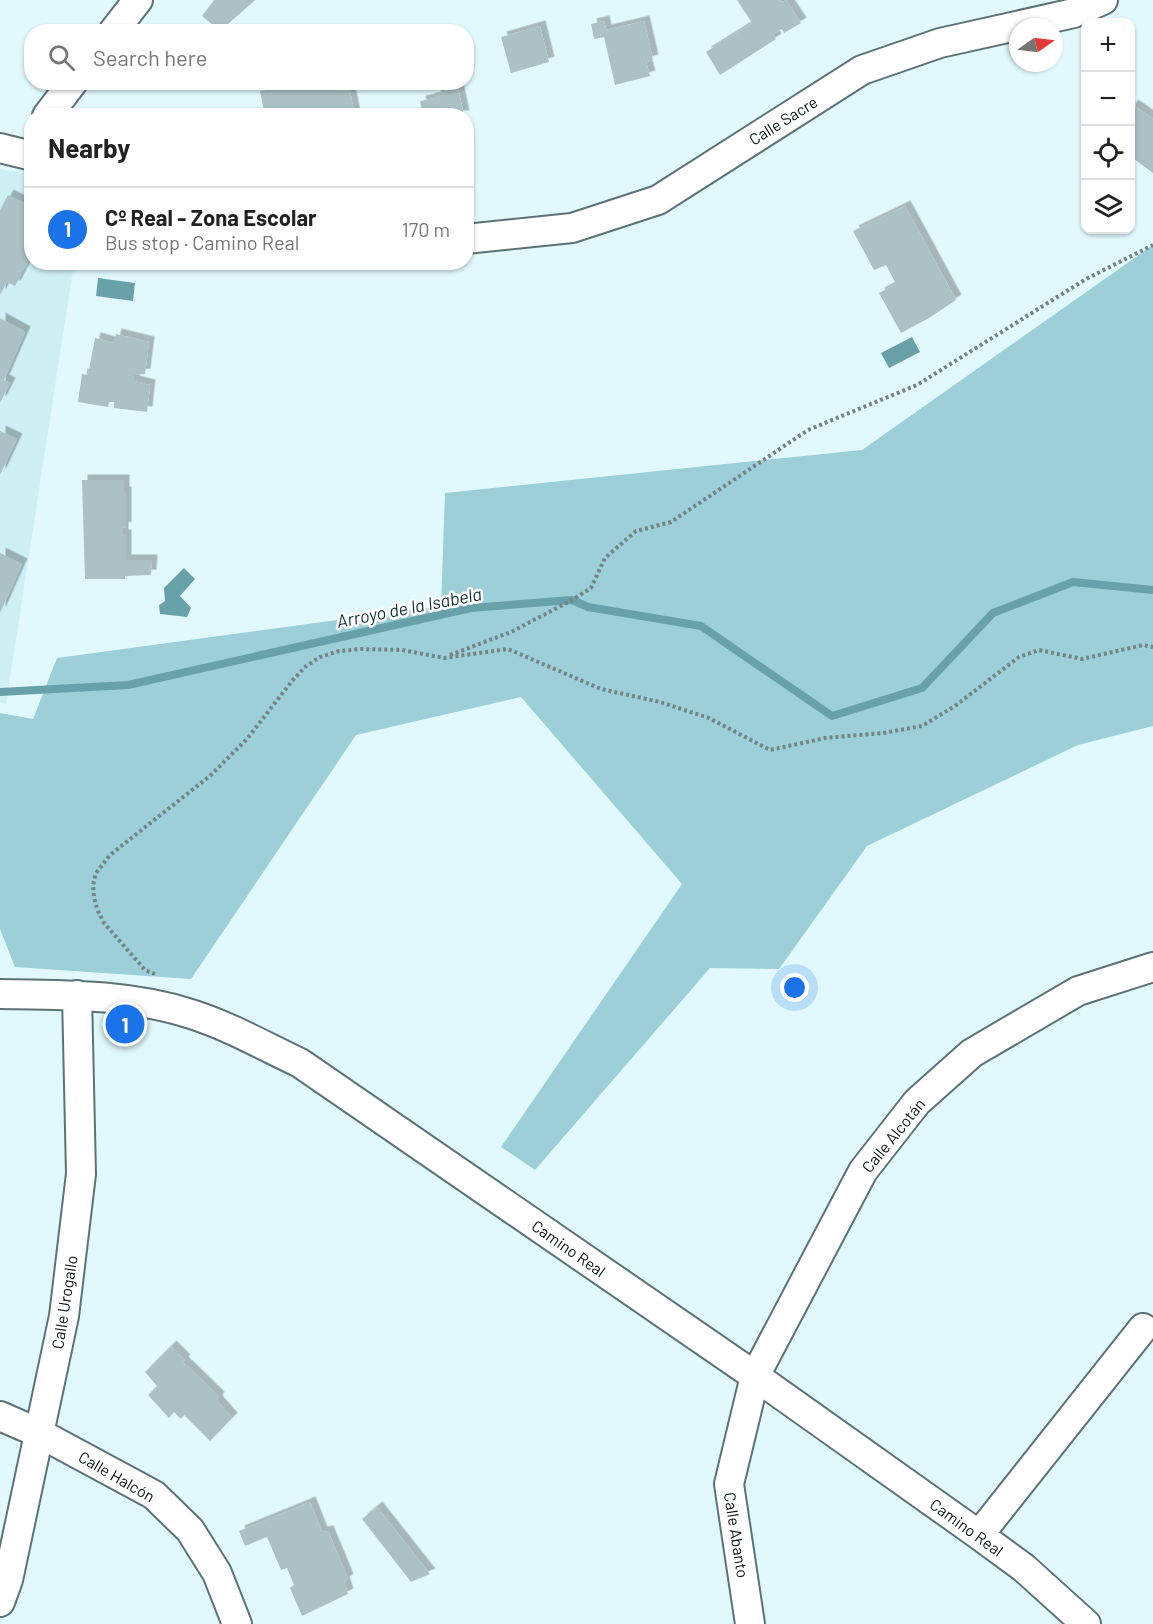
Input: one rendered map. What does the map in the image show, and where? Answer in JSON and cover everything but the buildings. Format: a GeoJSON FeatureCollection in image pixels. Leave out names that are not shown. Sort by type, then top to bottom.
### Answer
{"type":"FeatureCollection","features":[{"type":"Feature","properties":{"kind":"street"},"geometry":{"type":"LineString","coordinates":[[119,24],[138,0]]}},
{"type":"Feature","properties":{"kind":"street","name":"Calle Sacre"},"geometry":{"type":"LineString","coordinates":[[474,238],[572,228],[658,200],[862,70],[940,43],[1074,13],[1102,0]]}},
{"type":"Feature","properties":{"kind":"street"},"geometry":{"type":"LineString","coordinates":[[53,108],[67,90]]}},
{"type":"Feature","properties":{"kind":"street","name":"Calle Alcotán"},"geometry":{"type":"LineString","coordinates":[[755,1376],[863,1171],[917,1102],[972,1053],[1078,991],[1153,968]]}},
{"type":"Feature","properties":{"kind":"street","name":"Camino Real"},"geometry":{"type":"LineString","coordinates":[[0,994],[77,995],[120,999],[190,1014],[300,1063],[755,1376],[979,1535],[1024,1568],[1086,1624]]}},
{"type":"Feature","properties":{"kind":"street","name":"Calle Urogallo"},"geometry":{"type":"LineString","coordinates":[[0,1602],[8,1580],[64,1316],[81,1174],[77,995]]}},
{"type":"Feature","properties":{"kind":"street"},"geometry":{"type":"LineString","coordinates":[[979,1535],[1143,1328]]}},
{"type":"Feature","properties":{"kind":"street","name":"Calle Abanto"},"geometry":{"type":"LineString","coordinates":[[750,1624],[729,1484],[755,1376]]}},
{"type":"Feature","properties":{"kind":"street","name":"Calle Halcón"},"geometry":{"type":"LineString","coordinates":[[0,1416],[39,1433],[154,1495],[190,1530],[218,1573],[237,1624]]}},
{"type":"Feature","properties":{"kind":"path"},"geometry":{"type":"LineString","coordinates":[[444,658],[511,632],[572,600],[591,588],[604,558],[636,531],[671,522],[808,430],[917,385],[1086,279],[1153,245]]}},
{"type":"Feature","properties":{"kind":"path"},"geometry":{"type":"LineString","coordinates":[[165,978],[145,970],[104,923],[97,909],[93,885],[96,873],[110,855],[211,775],[247,739],[292,681],[305,667],[320,657],[339,651],[361,649],[402,650],[444,658],[508,649],[601,689],[660,702],[709,718],[770,750],[825,738],[884,733],[922,726],[955,706],[1019,657],[1039,650],[1082,659],[1143,645],[1153,647]]}},
{"type":"Feature","properties":{"kind":"shaded area"},"geometry":{"type":"Polygon","coordinates":[[[0,169],[24,174],[24,270],[73,270],[6,704],[0,703],[0,169]]]}},
{"type":"Feature","properties":{"kind":"shaded area"},"geometry":{"type":"Polygon","coordinates":[[[1153,245],[1153,726],[1078,745],[867,846],[779,969],[710,968],[535,1170],[501,1147],[682,884],[521,697],[356,735],[191,979],[15,967],[0,929],[0,713],[33,719],[57,658],[441,606],[445,493],[862,450],[1153,245]]]}},
{"type":"Feature","properties":{"kind":"shaded area"},"geometry":{"type":"Polygon","coordinates":[[[98,278],[135,283],[133,301],[96,296],[98,278]]]}},
{"type":"Feature","properties":{"kind":"shaded area"},"geometry":{"type":"Polygon","coordinates":[[[912,337],[920,352],[889,368],[881,353],[912,337]]]}},
{"type":"Feature","properties":{"kind":"shaded area"},"geometry":{"type":"Polygon","coordinates":[[[184,568],[195,579],[180,596],[191,608],[187,617],[160,614],[159,605],[165,601],[164,588],[184,568]]]}},
{"type":"Feature","properties":{"kind":"waterway","name":"Arroyo de la Isabela"},"geometry":{"type":"LineString","coordinates":[[0,692],[128,685],[471,608],[572,600],[588,607],[701,626],[832,716],[922,688],[993,613],[1073,582],[1153,590]]}},
{"type":"Feature","properties":{"kind":"place","name":"Cº Real - Zona Escolar"},"geometry":{"type":"Point","coordinates":[125,1024]}}]}
